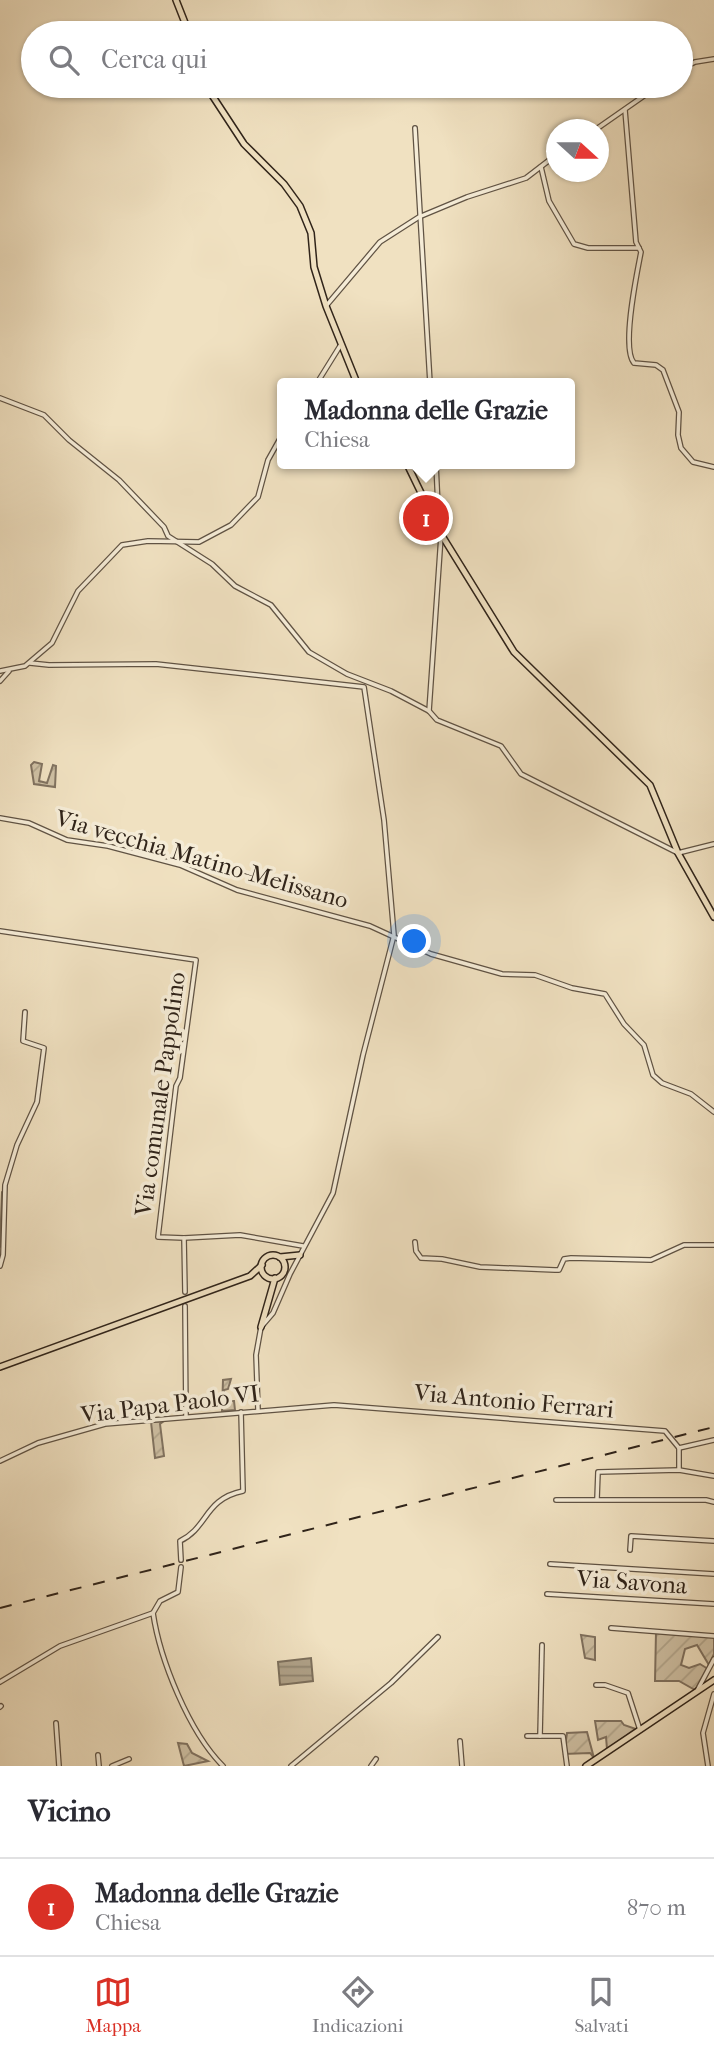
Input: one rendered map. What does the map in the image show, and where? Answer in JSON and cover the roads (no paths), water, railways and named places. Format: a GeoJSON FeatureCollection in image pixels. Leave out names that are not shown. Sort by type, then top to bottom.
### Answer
{"type":"FeatureCollection","features":[{"type":"Feature","properties":{"kind":"main road"},"geometry":{"type":"LineString","coordinates":[[176,0],[184,21]]}},
{"type":"Feature","properties":{"kind":"main road"},"geometry":{"type":"LineString","coordinates":[[214,98],[244,144],[296,198],[311,233],[314,267],[326,306],[355,378]]}},
{"type":"Feature","properties":{"kind":"main road"},"geometry":{"type":"LineString","coordinates":[[410,469],[441,534],[514,652],[650,785],[678,853],[714,918]]}},
{"type":"Feature","properties":{"kind":"main road"},"geometry":{"type":"LineString","coordinates":[[284,1264],[292,1255]]}},
{"type":"Feature","properties":{"kind":"main road"},"geometry":{"type":"LineString","coordinates":[[250,1276],[269,1256],[300,1255]]}},
{"type":"Feature","properties":{"kind":"main road"},"geometry":{"type":"LineString","coordinates":[[261,1327],[275,1278],[284,1272],[280,1257]]}},
{"type":"Feature","properties":{"kind":"main road"},"geometry":{"type":"LineString","coordinates":[[262,1265],[270,1291]]}},
{"type":"Feature","properties":{"kind":"main road"},"geometry":{"type":"LineString","coordinates":[[0,1367],[250,1276],[266,1275],[275,1278]]}},
{"type":"Feature","properties":{"kind":"main road"},"geometry":{"type":"LineString","coordinates":[[586,1766],[697,1691],[705,1682],[714,1680]]}},
{"type":"Feature","properties":{"kind":"street"},"geometry":{"type":"LineString","coordinates":[[693,63],[714,59]]}},
{"type":"Feature","properties":{"kind":"street"},"geometry":{"type":"LineString","coordinates":[[609,121],[642,98]]}},
{"type":"Feature","properties":{"kind":"street"},"geometry":{"type":"LineString","coordinates":[[625,110],[639,248],[630,330],[631,360],[663,370],[679,412],[678,435],[681,448],[693,462],[714,467]]}},
{"type":"Feature","properties":{"kind":"street"},"geometry":{"type":"LineString","coordinates":[[415,128],[430,378]]}},
{"type":"Feature","properties":{"kind":"street"},"geometry":{"type":"LineString","coordinates":[[326,306],[380,242],[419,216],[526,178],[546,163]]}},
{"type":"Feature","properties":{"kind":"street"},"geometry":{"type":"LineString","coordinates":[[541,167],[549,201],[574,244],[588,248],[639,248]]}},
{"type":"Feature","properties":{"kind":"street"},"geometry":{"type":"LineString","coordinates":[[320,378],[340,346]]}},
{"type":"Feature","properties":{"kind":"street"},"geometry":{"type":"LineString","coordinates":[[0,398],[44,415],[69,440],[119,480],[176,542],[212,564],[235,586],[271,605],[309,652],[347,674],[391,691],[429,711],[437,720],[501,746],[521,774],[678,853],[714,844]]}},
{"type":"Feature","properties":{"kind":"street"},"geometry":{"type":"LineString","coordinates":[[0,671],[9,671],[30,663],[52,643],[79,591],[122,545],[199,542],[231,525],[250,509],[258,497],[268,460],[277,444]]}},
{"type":"Feature","properties":{"kind":"street"},"geometry":{"type":"LineString","coordinates":[[434,518],[438,507],[436,469]]}},
{"type":"Feature","properties":{"kind":"street"},"geometry":{"type":"LineString","coordinates":[[429,711],[441,534]]}},
{"type":"Feature","properties":{"kind":"street"},"geometry":{"type":"LineString","coordinates":[[30,663],[156,664],[364,687],[383,820],[394,935],[363,1055],[333,1193],[304,1246],[274,1313],[261,1327],[256,1355],[258,1410]]}},
{"type":"Feature","properties":{"kind":"street"},"geometry":{"type":"LineString","coordinates":[[0,681],[9,671]]}},
{"type":"Feature","properties":{"kind":"street","name":"Via vecchia Matino-Melissano"},"geometry":{"type":"LineString","coordinates":[[0,818],[29,823],[67,840],[160,859],[236,890],[394,935]]}},
{"type":"Feature","properties":{"kind":"street","name":"Via comunale Pappolino"},"geometry":{"type":"LineString","coordinates":[[0,931],[135,948],[196,960],[180,1078],[176,1086],[159,1237],[184,1238],[185,1292]]}},
{"type":"Feature","properties":{"kind":"street"},"geometry":{"type":"LineString","coordinates":[[394,935],[431,954],[502,974],[535,975],[572,988],[604,994],[624,1024],[644,1045],[653,1074],[662,1083],[691,1094],[714,1112]]}},
{"type":"Feature","properties":{"kind":"street"},"geometry":{"type":"LineString","coordinates":[[0,1266],[5,1185],[17,1145],[37,1102],[42,1077],[44,1048],[23,1041],[25,1012]]}},
{"type":"Feature","properties":{"kind":"street"},"geometry":{"type":"LineString","coordinates":[[0,1187],[5,1185]]}},
{"type":"Feature","properties":{"kind":"street"},"geometry":{"type":"LineString","coordinates":[[184,1238],[240,1235],[304,1246]]}},
{"type":"Feature","properties":{"kind":"street"},"geometry":{"type":"LineString","coordinates":[[415,1242],[416,1251],[421,1258],[442,1259],[480,1267],[555,1270],[559,1269],[564,1259],[652,1260],[684,1245],[714,1245]]}},
{"type":"Feature","properties":{"kind":"street"},"geometry":{"type":"LineString","coordinates":[[185,1306],[186,1416]]}},
{"type":"Feature","properties":{"kind":"street","name":"Via Papa Paolo VI"},"geometry":{"type":"LineString","coordinates":[[0,1461],[38,1443],[104,1424],[258,1410],[350,1406]]}},
{"type":"Feature","properties":{"kind":"street","name":"Via Antonio Ferrari"},"geometry":{"type":"LineString","coordinates":[[350,1406],[665,1431],[678,1448]]}},
{"type":"Feature","properties":{"kind":"street"},"geometry":{"type":"LineString","coordinates":[[181,1560],[180,1541],[192,1536],[207,1512],[226,1495],[243,1491],[241,1412]]}},
{"type":"Feature","properties":{"kind":"street"},"geometry":{"type":"LineString","coordinates":[[679,1470],[678,1448],[714,1440]]}},
{"type":"Feature","properties":{"kind":"street"},"geometry":{"type":"LineString","coordinates":[[597,1499],[598,1472],[679,1470],[714,1476]]}},
{"type":"Feature","properties":{"kind":"street"},"geometry":{"type":"LineString","coordinates":[[556,1500],[714,1502]]}},
{"type":"Feature","properties":{"kind":"street"},"geometry":{"type":"LineString","coordinates":[[630,1550],[631,1536],[714,1541]]}},
{"type":"Feature","properties":{"kind":"street"},"geometry":{"type":"LineString","coordinates":[[550,1564],[714,1574]]}},
{"type":"Feature","properties":{"kind":"street"},"geometry":{"type":"LineString","coordinates":[[0,1682],[60,1646],[153,1613],[160,1601],[178,1592],[181,1567]]}},
{"type":"Feature","properties":{"kind":"street","name":"Via Savona"},"geometry":{"type":"LineString","coordinates":[[547,1594],[714,1604]]}},
{"type":"Feature","properties":{"kind":"street"},"geometry":{"type":"LineString","coordinates":[[153,1613],[162,1653],[173,1679],[201,1738],[223,1766]]}},
{"type":"Feature","properties":{"kind":"street"},"geometry":{"type":"LineString","coordinates":[[611,1628],[714,1636]]}},
{"type":"Feature","properties":{"kind":"street"},"geometry":{"type":"LineString","coordinates":[[291,1766],[391,1683],[438,1637]]}},
{"type":"Feature","properties":{"kind":"street"},"geometry":{"type":"LineString","coordinates":[[540,1736],[542,1645]]}},
{"type":"Feature","properties":{"kind":"street"},"geometry":{"type":"LineString","coordinates":[[705,1682],[714,1659]]}},
{"type":"Feature","properties":{"kind":"street"},"geometry":{"type":"LineString","coordinates":[[707,1672],[714,1680]]}},
{"type":"Feature","properties":{"kind":"street"},"geometry":{"type":"LineString","coordinates":[[596,1685],[628,1693],[639,1730]]}},
{"type":"Feature","properties":{"kind":"street"},"geometry":{"type":"LineString","coordinates":[[708,1766],[703,1732],[714,1695]]}},
{"type":"Feature","properties":{"kind":"street"},"geometry":{"type":"LineString","coordinates":[[56,1723],[59,1766]]}},
{"type":"Feature","properties":{"kind":"street"},"geometry":{"type":"LineString","coordinates":[[706,1723],[714,1726]]}},
{"type":"Feature","properties":{"kind":"street"},"geometry":{"type":"LineString","coordinates":[[527,1736],[563,1736],[567,1766]]}},
{"type":"Feature","properties":{"kind":"street"},"geometry":{"type":"LineString","coordinates":[[460,1741],[462,1766]]}},
{"type":"Feature","properties":{"kind":"street"},"geometry":{"type":"LineString","coordinates":[[98,1755],[99,1766]]}},
{"type":"Feature","properties":{"kind":"street"},"geometry":{"type":"LineString","coordinates":[[112,1766],[120,1765],[129,1759]]}},
{"type":"Feature","properties":{"kind":"street"},"geometry":{"type":"LineString","coordinates":[[371,1766],[376,1759]]}},
{"type":"Feature","properties":{"kind":"waterway"},"geometry":{"type":"LineString","coordinates":[[0,1247],[2,1192]]}},
{"type":"Feature","properties":{"kind":"railway"},"geometry":{"type":"LineString","coordinates":[[0,1608],[714,1427]]}},
{"type":"Feature","properties":{"kind":"place","name":"Madonna delle Grazie"},"geometry":{"type":"Point","coordinates":[426,518]}}]}
